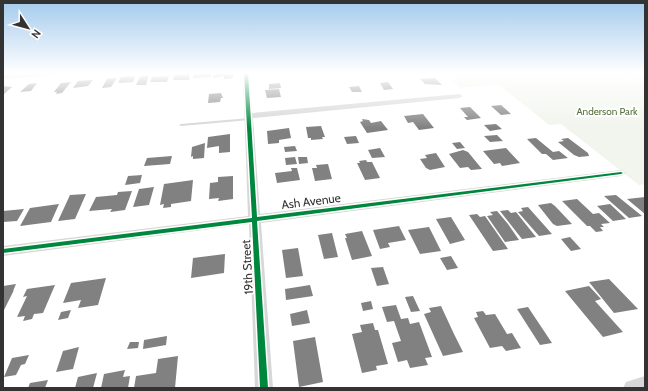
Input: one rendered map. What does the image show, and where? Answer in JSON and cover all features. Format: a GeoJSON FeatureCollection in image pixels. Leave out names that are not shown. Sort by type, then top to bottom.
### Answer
{"type":"FeatureCollection","features":[{"type":"Feature","properties":{"kind":"street","name":"19th Street"},"geometry":{"type":"LineString","coordinates":[[247,91],[264,388]]}},
{"type":"Feature","properties":{"kind":"street"},"geometry":{"type":"LineString","coordinates":[[249,117],[459,96]]}},
{"type":"Feature","properties":{"kind":"street","name":"Ash Avenue"},"geometry":{"type":"LineString","coordinates":[[3,251],[622,172]]}},
{"type":"Feature","properties":{"kind":"street"},"geometry":{"type":"LineString","coordinates":[[632,388],[645,385]]}},
{"type":"Feature","properties":{"kind":"lane"},"geometry":{"type":"LineString","coordinates":[[181,125],[249,117]]}},
{"type":"Feature","properties":{"kind":"green space","name":"Anderson Park"},"geometry":{"type":"Polygon","coordinates":[[[507,91],[645,91],[645,184],[639,185],[561,124],[549,125],[507,91]]]}},
{"type":"Feature","properties":{"kind":"building"},"geometry":{"type":"Polygon","coordinates":[[[63,91],[56,94],[57,92],[54,92],[63,91]]]}},
{"type":"Feature","properties":{"kind":"building"},"geometry":{"type":"Polygon","coordinates":[[[265,91],[280,91],[281,97],[267,98],[265,91]]]}},
{"type":"Feature","properties":{"kind":"building"},"geometry":{"type":"Polygon","coordinates":[[[221,93],[223,98],[221,98],[220,102],[208,103],[209,94],[221,93]]]}},
{"type":"Feature","properties":{"kind":"building"},"geometry":{"type":"Polygon","coordinates":[[[501,105],[511,114],[501,115],[491,106],[501,105]]]}},
{"type":"Feature","properties":{"kind":"building"},"geometry":{"type":"Polygon","coordinates":[[[470,107],[481,118],[467,120],[464,117],[468,117],[460,108],[470,107]]]}},
{"type":"Feature","properties":{"kind":"building"},"geometry":{"type":"Polygon","coordinates":[[[423,114],[434,128],[419,130],[413,122],[408,123],[404,116],[423,114]]]}},
{"type":"Feature","properties":{"kind":"building"},"geometry":{"type":"Polygon","coordinates":[[[362,119],[369,120],[371,123],[381,121],[388,130],[367,133],[360,122],[363,121],[362,119]]]}},
{"type":"Feature","properties":{"kind":"building"},"geometry":{"type":"Polygon","coordinates":[[[496,124],[502,129],[490,131],[484,125],[496,124]]]}},
{"type":"Feature","properties":{"kind":"building"},"geometry":{"type":"Polygon","coordinates":[[[321,126],[325,137],[322,137],[323,139],[311,140],[311,138],[308,138],[306,127],[321,126]]]}},
{"type":"Feature","properties":{"kind":"building"},"geometry":{"type":"Polygon","coordinates":[[[289,128],[291,138],[279,140],[279,143],[268,144],[267,131],[289,128]]]}},
{"type":"Feature","properties":{"kind":"building"},"geometry":{"type":"Polygon","coordinates":[[[230,134],[230,152],[219,153],[219,146],[207,148],[208,137],[230,134]]]}},
{"type":"Feature","properties":{"kind":"building"},"geometry":{"type":"Polygon","coordinates":[[[497,135],[503,141],[490,142],[484,136],[497,135]]]}},
{"type":"Feature","properties":{"kind":"building"},"geometry":{"type":"Polygon","coordinates":[[[356,136],[359,143],[347,144],[344,137],[356,136]]]}},
{"type":"Feature","properties":{"kind":"building"},"geometry":{"type":"Polygon","coordinates":[[[536,138],[553,152],[559,151],[568,158],[553,160],[546,154],[542,154],[527,139],[536,138]]]}},
{"type":"Feature","properties":{"kind":"building"},"geometry":{"type":"Polygon","coordinates":[[[568,138],[588,153],[589,156],[579,157],[574,155],[558,142],[564,141],[561,139],[568,138]]]}},
{"type":"Feature","properties":{"kind":"building"},"geometry":{"type":"Polygon","coordinates":[[[460,142],[465,148],[457,149],[452,143],[460,142]]]}},
{"type":"Feature","properties":{"kind":"building"},"geometry":{"type":"Polygon","coordinates":[[[205,143],[204,158],[193,159],[193,156],[191,157],[192,147],[205,143]]]}},
{"type":"Feature","properties":{"kind":"building"},"geometry":{"type":"Polygon","coordinates":[[[295,146],[297,151],[285,152],[284,147],[295,146]]]}},
{"type":"Feature","properties":{"kind":"building"},"geometry":{"type":"Polygon","coordinates":[[[380,148],[385,157],[372,158],[368,150],[380,148]]]}},
{"type":"Feature","properties":{"kind":"building"},"geometry":{"type":"Polygon","coordinates":[[[506,148],[520,163],[502,166],[500,163],[494,164],[483,151],[506,148]]]}},
{"type":"Feature","properties":{"kind":"building"},"geometry":{"type":"Polygon","coordinates":[[[463,150],[468,152],[482,169],[471,170],[468,167],[460,168],[449,154],[463,150]]]}},
{"type":"Feature","properties":{"kind":"building"},"geometry":{"type":"Polygon","coordinates":[[[436,153],[445,167],[430,170],[426,168],[420,159],[427,158],[425,155],[436,153]]]}},
{"type":"Feature","properties":{"kind":"building"},"geometry":{"type":"Polygon","coordinates":[[[172,156],[170,164],[144,166],[147,158],[172,156]]]}},
{"type":"Feature","properties":{"kind":"building"},"geometry":{"type":"Polygon","coordinates":[[[295,157],[297,164],[286,165],[285,158],[295,157]]]}},
{"type":"Feature","properties":{"kind":"building"},"geometry":{"type":"Polygon","coordinates":[[[298,157],[307,157],[308,163],[299,164],[298,157]]]}},
{"type":"Feature","properties":{"kind":"building"},"geometry":{"type":"Polygon","coordinates":[[[366,160],[367,162],[372,162],[380,178],[365,180],[357,163],[360,163],[359,161],[366,160]]]}},
{"type":"Feature","properties":{"kind":"building"},"geometry":{"type":"Polygon","coordinates":[[[328,164],[332,179],[315,181],[312,168],[317,168],[316,165],[328,164]]]}},
{"type":"Feature","properties":{"kind":"building"},"geometry":{"type":"Polygon","coordinates":[[[291,168],[297,168],[300,180],[277,183],[275,173],[292,171],[291,168]]]}},
{"type":"Feature","properties":{"kind":"building"},"geometry":{"type":"Polygon","coordinates":[[[142,175],[140,183],[125,185],[128,176],[142,175]]]}},
{"type":"Feature","properties":{"kind":"building"},"geometry":{"type":"Polygon","coordinates":[[[233,176],[233,199],[218,201],[219,198],[209,199],[210,183],[218,182],[218,177],[233,176]]]}},
{"type":"Feature","properties":{"kind":"building"},"geometry":{"type":"Polygon","coordinates":[[[193,180],[191,201],[171,204],[171,207],[163,208],[164,204],[160,205],[164,184],[193,180]]]}},
{"type":"Feature","properties":{"kind":"building"},"geometry":{"type":"Polygon","coordinates":[[[154,187],[149,205],[133,207],[139,189],[154,187]]]}},
{"type":"Feature","properties":{"kind":"building"},"geometry":{"type":"Polygon","coordinates":[[[132,191],[125,210],[110,212],[112,209],[89,211],[96,197],[117,195],[118,192],[132,191]]]}},
{"type":"Feature","properties":{"kind":"building"},"geometry":{"type":"Polygon","coordinates":[[[86,194],[75,219],[58,221],[70,195],[86,194]]]}},
{"type":"Feature","properties":{"kind":"building"},"geometry":{"type":"Polygon","coordinates":[[[616,195],[642,216],[629,218],[604,196],[616,195]]]}},
{"type":"Feature","properties":{"kind":"building"},"geometry":{"type":"Polygon","coordinates":[[[645,197],[645,214],[627,199],[645,197]]]}},
{"type":"Feature","properties":{"kind":"building"},"geometry":{"type":"Polygon","coordinates":[[[577,199],[593,214],[599,213],[610,223],[601,224],[604,227],[600,227],[603,231],[596,232],[590,226],[587,226],[562,201],[577,199]]]}},
{"type":"Feature","properties":{"kind":"building"},"geometry":{"type":"Polygon","coordinates":[[[551,203],[572,224],[557,226],[553,224],[538,205],[551,203]]]}},
{"type":"Feature","properties":{"kind":"building"},"geometry":{"type":"Polygon","coordinates":[[[59,204],[51,222],[20,226],[30,208],[59,204]]]}},
{"type":"Feature","properties":{"kind":"building"},"geometry":{"type":"Polygon","coordinates":[[[610,204],[626,219],[613,221],[597,206],[610,204]]]}},
{"type":"Feature","properties":{"kind":"building"},"geometry":{"type":"Polygon","coordinates":[[[528,207],[552,234],[539,236],[518,212],[523,211],[521,208],[528,207]]]}},
{"type":"Feature","properties":{"kind":"building"},"geometry":{"type":"Polygon","coordinates":[[[24,209],[17,221],[3,222],[3,211],[24,209]]]}},
{"type":"Feature","properties":{"kind":"building"},"geometry":{"type":"Polygon","coordinates":[[[508,210],[511,213],[516,212],[536,237],[522,239],[500,211],[508,210]]]}},
{"type":"Feature","properties":{"kind":"building"},"geometry":{"type":"Polygon","coordinates":[[[497,211],[519,240],[505,242],[487,216],[493,215],[490,212],[497,211]]]}},
{"type":"Feature","properties":{"kind":"building"},"geometry":{"type":"Polygon","coordinates":[[[477,214],[480,217],[485,216],[508,249],[493,251],[469,215],[477,214]]]}},
{"type":"Feature","properties":{"kind":"building"},"geometry":{"type":"Polygon","coordinates":[[[451,217],[465,240],[450,244],[436,219],[451,217]]]}},
{"type":"Feature","properties":{"kind":"building"},"geometry":{"type":"Polygon","coordinates":[[[399,226],[406,240],[388,243],[390,247],[380,249],[373,230],[399,226]]]}},
{"type":"Feature","properties":{"kind":"building"},"geometry":{"type":"Polygon","coordinates":[[[429,227],[441,251],[420,254],[408,230],[429,227]]]}},
{"type":"Feature","properties":{"kind":"building"},"geometry":{"type":"Polygon","coordinates":[[[362,231],[372,256],[352,260],[345,234],[362,231]]]}},
{"type":"Feature","properties":{"kind":"building"},"geometry":{"type":"Polygon","coordinates":[[[332,233],[338,257],[324,259],[318,235],[332,233]]]}},
{"type":"Feature","properties":{"kind":"building"},"geometry":{"type":"Polygon","coordinates":[[[570,237],[581,249],[571,251],[561,239],[570,237]]]}},
{"type":"Feature","properties":{"kind":"building"},"geometry":{"type":"Polygon","coordinates":[[[298,248],[303,276],[286,278],[282,250],[298,248]]]}},
{"type":"Feature","properties":{"kind":"building"},"geometry":{"type":"Polygon","coordinates":[[[225,254],[224,273],[191,278],[193,258],[225,254]]]}},
{"type":"Feature","properties":{"kind":"building"},"geometry":{"type":"Polygon","coordinates":[[[451,256],[458,268],[447,270],[440,258],[451,256]]]}},
{"type":"Feature","properties":{"kind":"building"},"geometry":{"type":"Polygon","coordinates":[[[383,267],[389,284],[377,286],[371,268],[383,267]]]}},
{"type":"Feature","properties":{"kind":"building"},"geometry":{"type":"Polygon","coordinates":[[[106,278],[98,305],[78,308],[81,300],[63,303],[71,283],[106,278]]]}},
{"type":"Feature","properties":{"kind":"building"},"geometry":{"type":"Polygon","coordinates":[[[609,279],[638,309],[614,313],[589,282],[609,279]]]}},
{"type":"Feature","properties":{"kind":"building"},"geometry":{"type":"Polygon","coordinates":[[[16,284],[13,291],[14,290],[3,312],[3,286],[16,284]]]}},
{"type":"Feature","properties":{"kind":"building"},"geometry":{"type":"Polygon","coordinates":[[[55,285],[43,313],[34,314],[32,319],[23,321],[25,316],[17,317],[27,296],[23,297],[27,289],[55,285]]]}},
{"type":"Feature","properties":{"kind":"building"},"geometry":{"type":"Polygon","coordinates":[[[310,285],[313,296],[286,300],[285,289],[310,285]]]}},
{"type":"Feature","properties":{"kind":"building"},"geometry":{"type":"Polygon","coordinates":[[[589,286],[601,299],[595,301],[623,332],[603,337],[565,291],[589,286]]]}},
{"type":"Feature","properties":{"kind":"building"},"geometry":{"type":"Polygon","coordinates":[[[413,296],[420,311],[411,312],[405,297],[413,296]]]}},
{"type":"Feature","properties":{"kind":"building"},"geometry":{"type":"Polygon","coordinates":[[[371,301],[373,309],[363,311],[361,303],[371,301]]]}},
{"type":"Feature","properties":{"kind":"building"},"geometry":{"type":"Polygon","coordinates":[[[396,305],[401,319],[408,318],[410,324],[419,322],[432,357],[425,358],[428,365],[410,368],[407,360],[398,362],[392,343],[401,341],[394,321],[387,322],[382,307],[396,305]]]}},
{"type":"Feature","properties":{"kind":"building"},"geometry":{"type":"Polygon","coordinates":[[[441,306],[463,352],[443,356],[424,314],[431,312],[429,308],[441,306]]]}},
{"type":"Feature","properties":{"kind":"building"},"geometry":{"type":"Polygon","coordinates":[[[528,307],[552,343],[540,345],[517,309],[528,307]]]}},
{"type":"Feature","properties":{"kind":"building"},"geometry":{"type":"Polygon","coordinates":[[[71,310],[68,318],[58,320],[61,312],[71,310]]]}},
{"type":"Feature","properties":{"kind":"building"},"geometry":{"type":"Polygon","coordinates":[[[307,310],[310,323],[292,326],[290,314],[307,310]]]}},
{"type":"Feature","properties":{"kind":"building"},"geometry":{"type":"Polygon","coordinates":[[[483,311],[486,315],[495,314],[507,334],[512,333],[521,348],[506,351],[502,346],[490,348],[474,318],[478,317],[476,312],[483,311]]]}},
{"type":"Feature","properties":{"kind":"building"},"geometry":{"type":"Polygon","coordinates":[[[373,323],[375,330],[378,330],[388,364],[376,366],[377,370],[362,373],[352,334],[362,332],[360,325],[373,323]]]}},
{"type":"Feature","properties":{"kind":"building"},"geometry":{"type":"Polygon","coordinates":[[[167,336],[166,345],[143,349],[144,340],[167,336]]]}},
{"type":"Feature","properties":{"kind":"building"},"geometry":{"type":"Polygon","coordinates":[[[315,337],[323,382],[299,387],[293,341],[315,337]]]}},
{"type":"Feature","properties":{"kind":"building"},"geometry":{"type":"Polygon","coordinates":[[[130,342],[139,342],[138,348],[127,349],[130,342]]]}},
{"type":"Feature","properties":{"kind":"building"},"geometry":{"type":"Polygon","coordinates":[[[79,347],[73,369],[56,372],[63,351],[79,347]]]}},
{"type":"Feature","properties":{"kind":"building"},"geometry":{"type":"Polygon","coordinates":[[[29,355],[25,364],[21,365],[16,375],[4,377],[12,358],[29,355]]]}},
{"type":"Feature","properties":{"kind":"building"},"geometry":{"type":"Polygon","coordinates":[[[178,356],[175,388],[134,388],[136,376],[156,373],[158,359],[178,356]]]}},
{"type":"Feature","properties":{"kind":"building"},"geometry":{"type":"Polygon","coordinates":[[[125,370],[123,377],[130,376],[128,388],[101,388],[104,374],[125,370]]]}},
{"type":"Feature","properties":{"kind":"building"},"geometry":{"type":"Polygon","coordinates":[[[97,373],[93,388],[75,388],[78,377],[97,373]]]}},
{"type":"Feature","properties":{"kind":"building"},"geometry":{"type":"Polygon","coordinates":[[[48,380],[45,388],[28,388],[30,383],[48,380]]]}},
{"type":"Feature","properties":{"kind":"cycle path"},"geometry":{"type":"LineString","coordinates":[[247,91],[264,388]]}},
{"type":"Feature","properties":{"kind":"cycle path"},"geometry":{"type":"LineString","coordinates":[[3,251],[621,173]]}}]}
